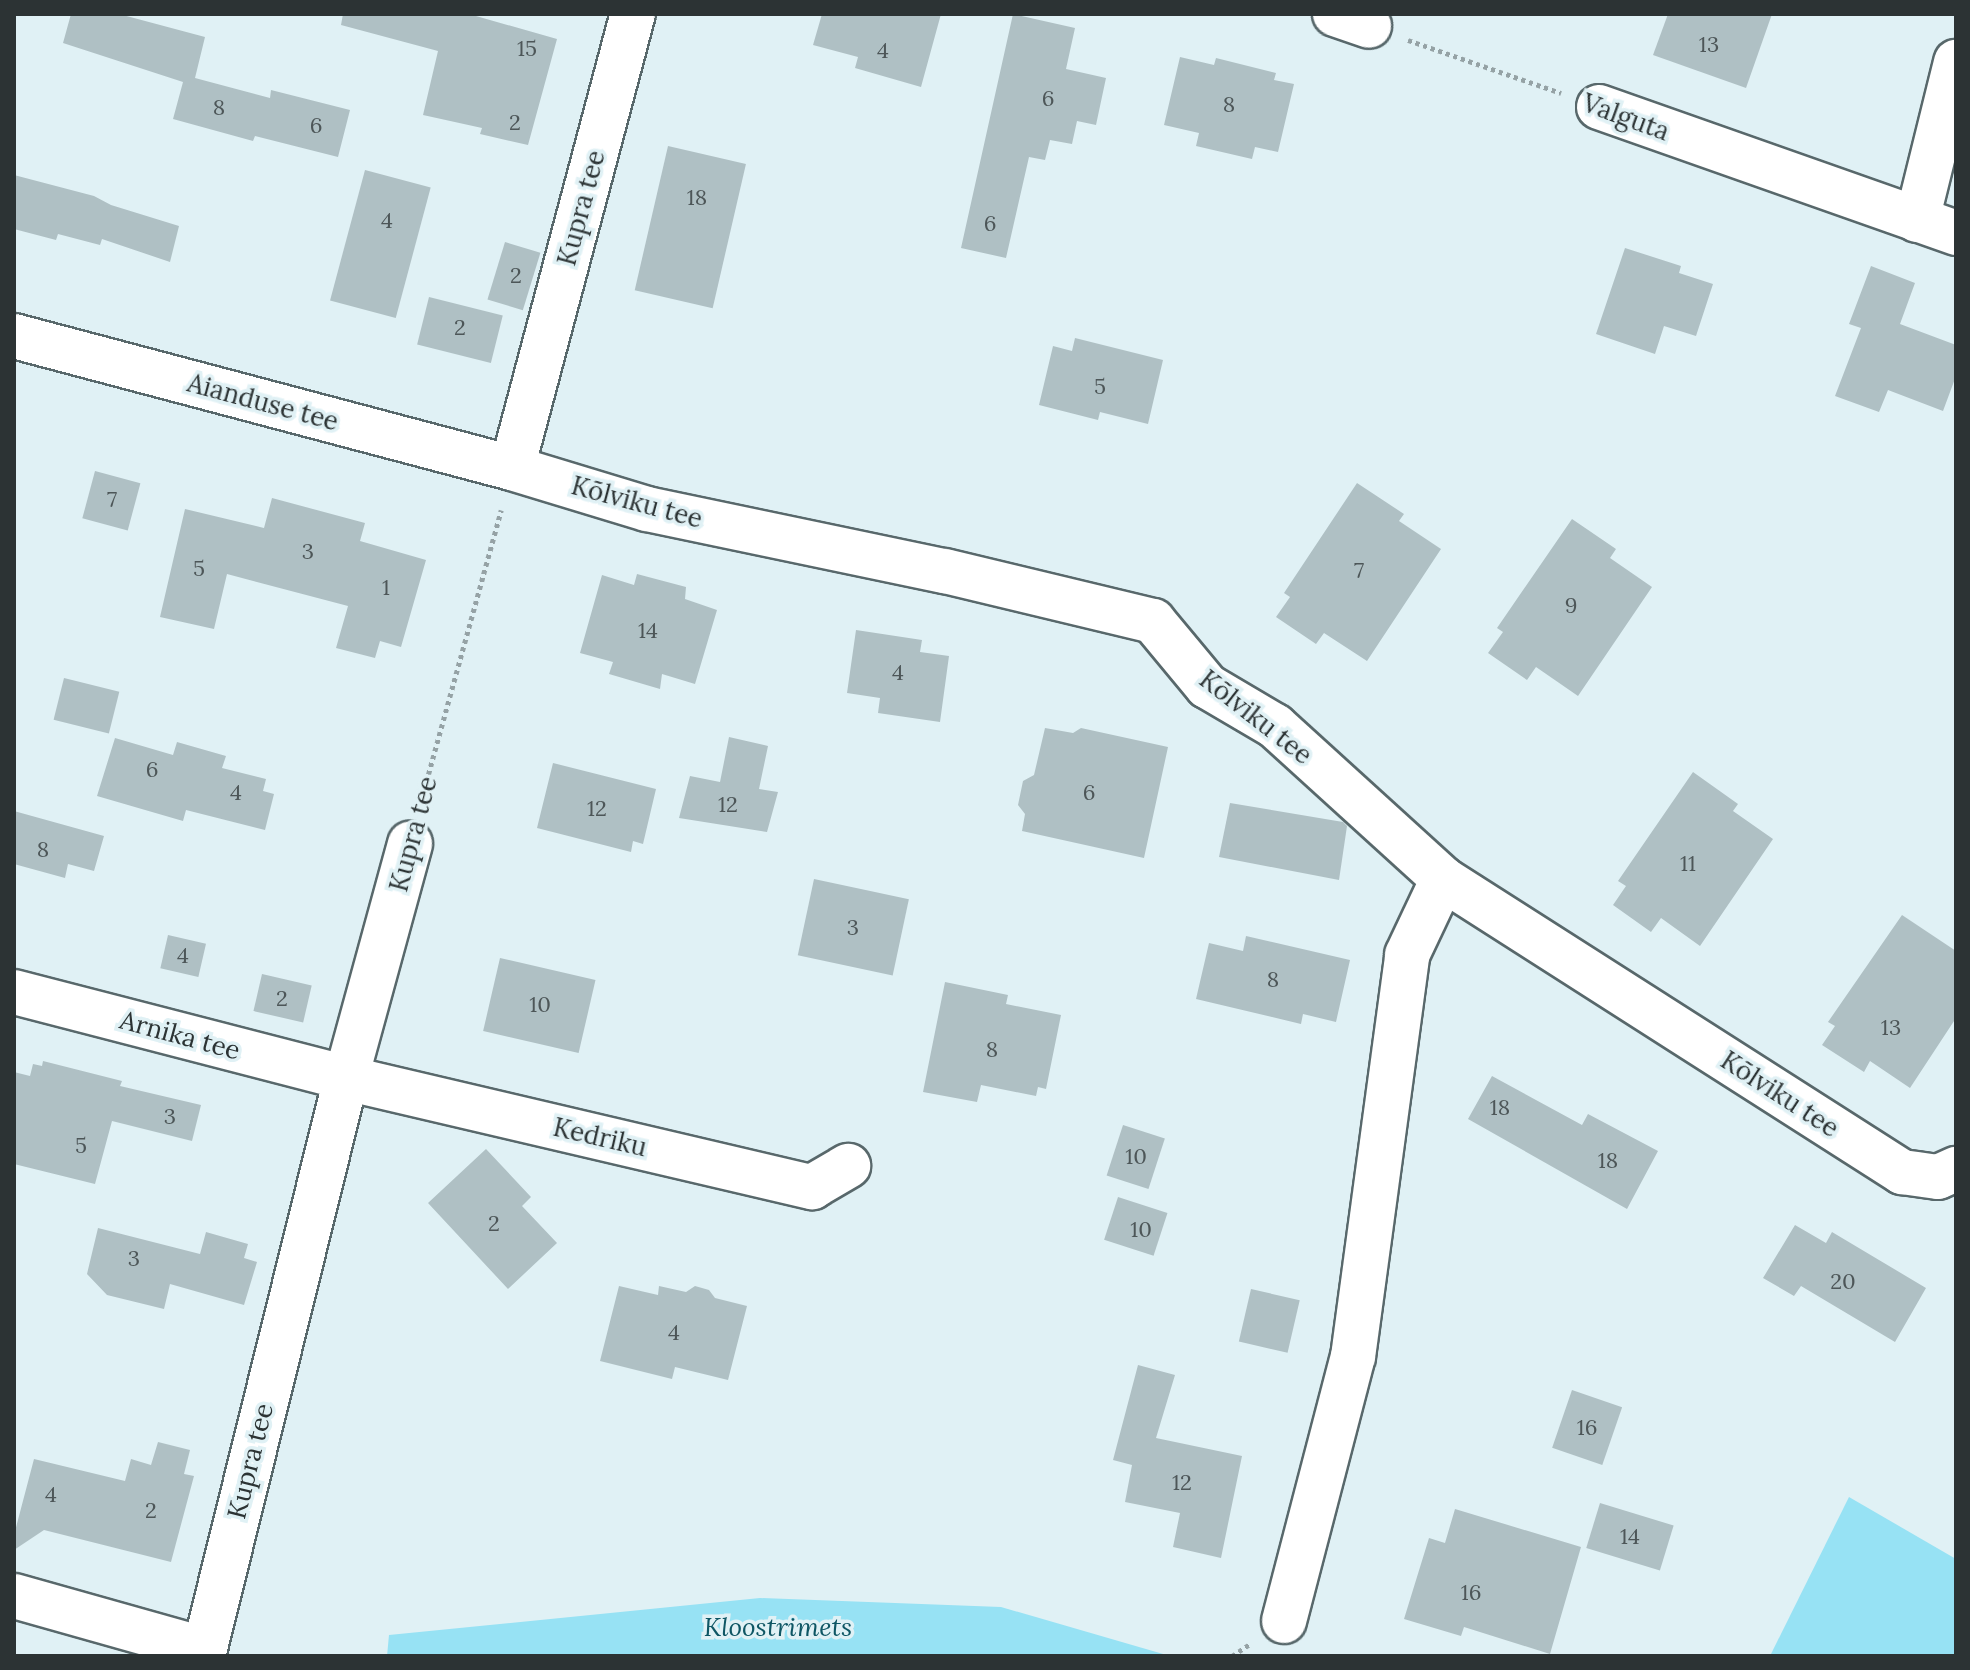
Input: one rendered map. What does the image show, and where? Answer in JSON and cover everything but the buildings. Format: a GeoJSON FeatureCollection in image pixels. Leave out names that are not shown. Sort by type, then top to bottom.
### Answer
{"type":"FeatureCollection","features":[{"type":"Feature","properties":{"kind":"street","name":"Kupra tee"},"geometry":{"type":"LineString","coordinates":[[512,468],[633,14]]}},
{"type":"Feature","properties":{"kind":"street","name":"Valguta"},"geometry":{"type":"LineString","coordinates":[[1599,107],[1936,227],[1956,62]]}},
{"type":"Feature","properties":{"kind":"street","name":"Aianduse tee"},"geometry":{"type":"LineString","coordinates":[[14,336],[512,468]]}},
{"type":"Feature","properties":{"kind":"street","name":"Kõlviku tee"},"geometry":{"type":"LineString","coordinates":[[512,468],[647,509],[945,571],[1153,621],[1207,686],[1275,726],[1443,879],[1902,1172],[1938,1177],[1956,1169]]}},
{"type":"Feature","properties":{"kind":"street","name":"Kupra tee"},"geometry":{"type":"LineString","coordinates":[[203,1653],[346,1078],[410,844]]}},
{"type":"Feature","properties":{"kind":"street"},"geometry":{"type":"LineString","coordinates":[[1284,1621],[1353,1357],[1407,955],[1443,879]]}},
{"type":"Feature","properties":{"kind":"street","name":"Arnika tee"},"geometry":{"type":"LineString","coordinates":[[14,992],[346,1078]]}},
{"type":"Feature","properties":{"kind":"street","name":"Kedriku"},"geometry":{"type":"LineString","coordinates":[[346,1078],[812,1187],[848,1166]]}},
{"type":"Feature","properties":{"kind":"street"},"geometry":{"type":"LineString","coordinates":[[14,1596],[203,1653]]}},
{"type":"Feature","properties":{"kind":"path","name":"Valguta"},"geometry":{"type":"LineString","coordinates":[[1352,20],[1599,107]]}},
{"type":"Feature","properties":{"kind":"path","name":"Kupra tee"},"geometry":{"type":"LineString","coordinates":[[410,844],[512,468]]}},
{"type":"Feature","properties":{"kind":"green space"},"geometry":{"type":"Polygon","coordinates":[[[1849,1497],[1956,1559],[1956,1656],[1770,1656],[1849,1497]]]}},
{"type":"Feature","properties":{"kind":"green space","name":"Kloostrimets"},"geometry":{"type":"Polygon","coordinates":[[[760,1598],[1001,1607],[1170,1656],[387,1656],[389,1635],[760,1598]]]}}]}
